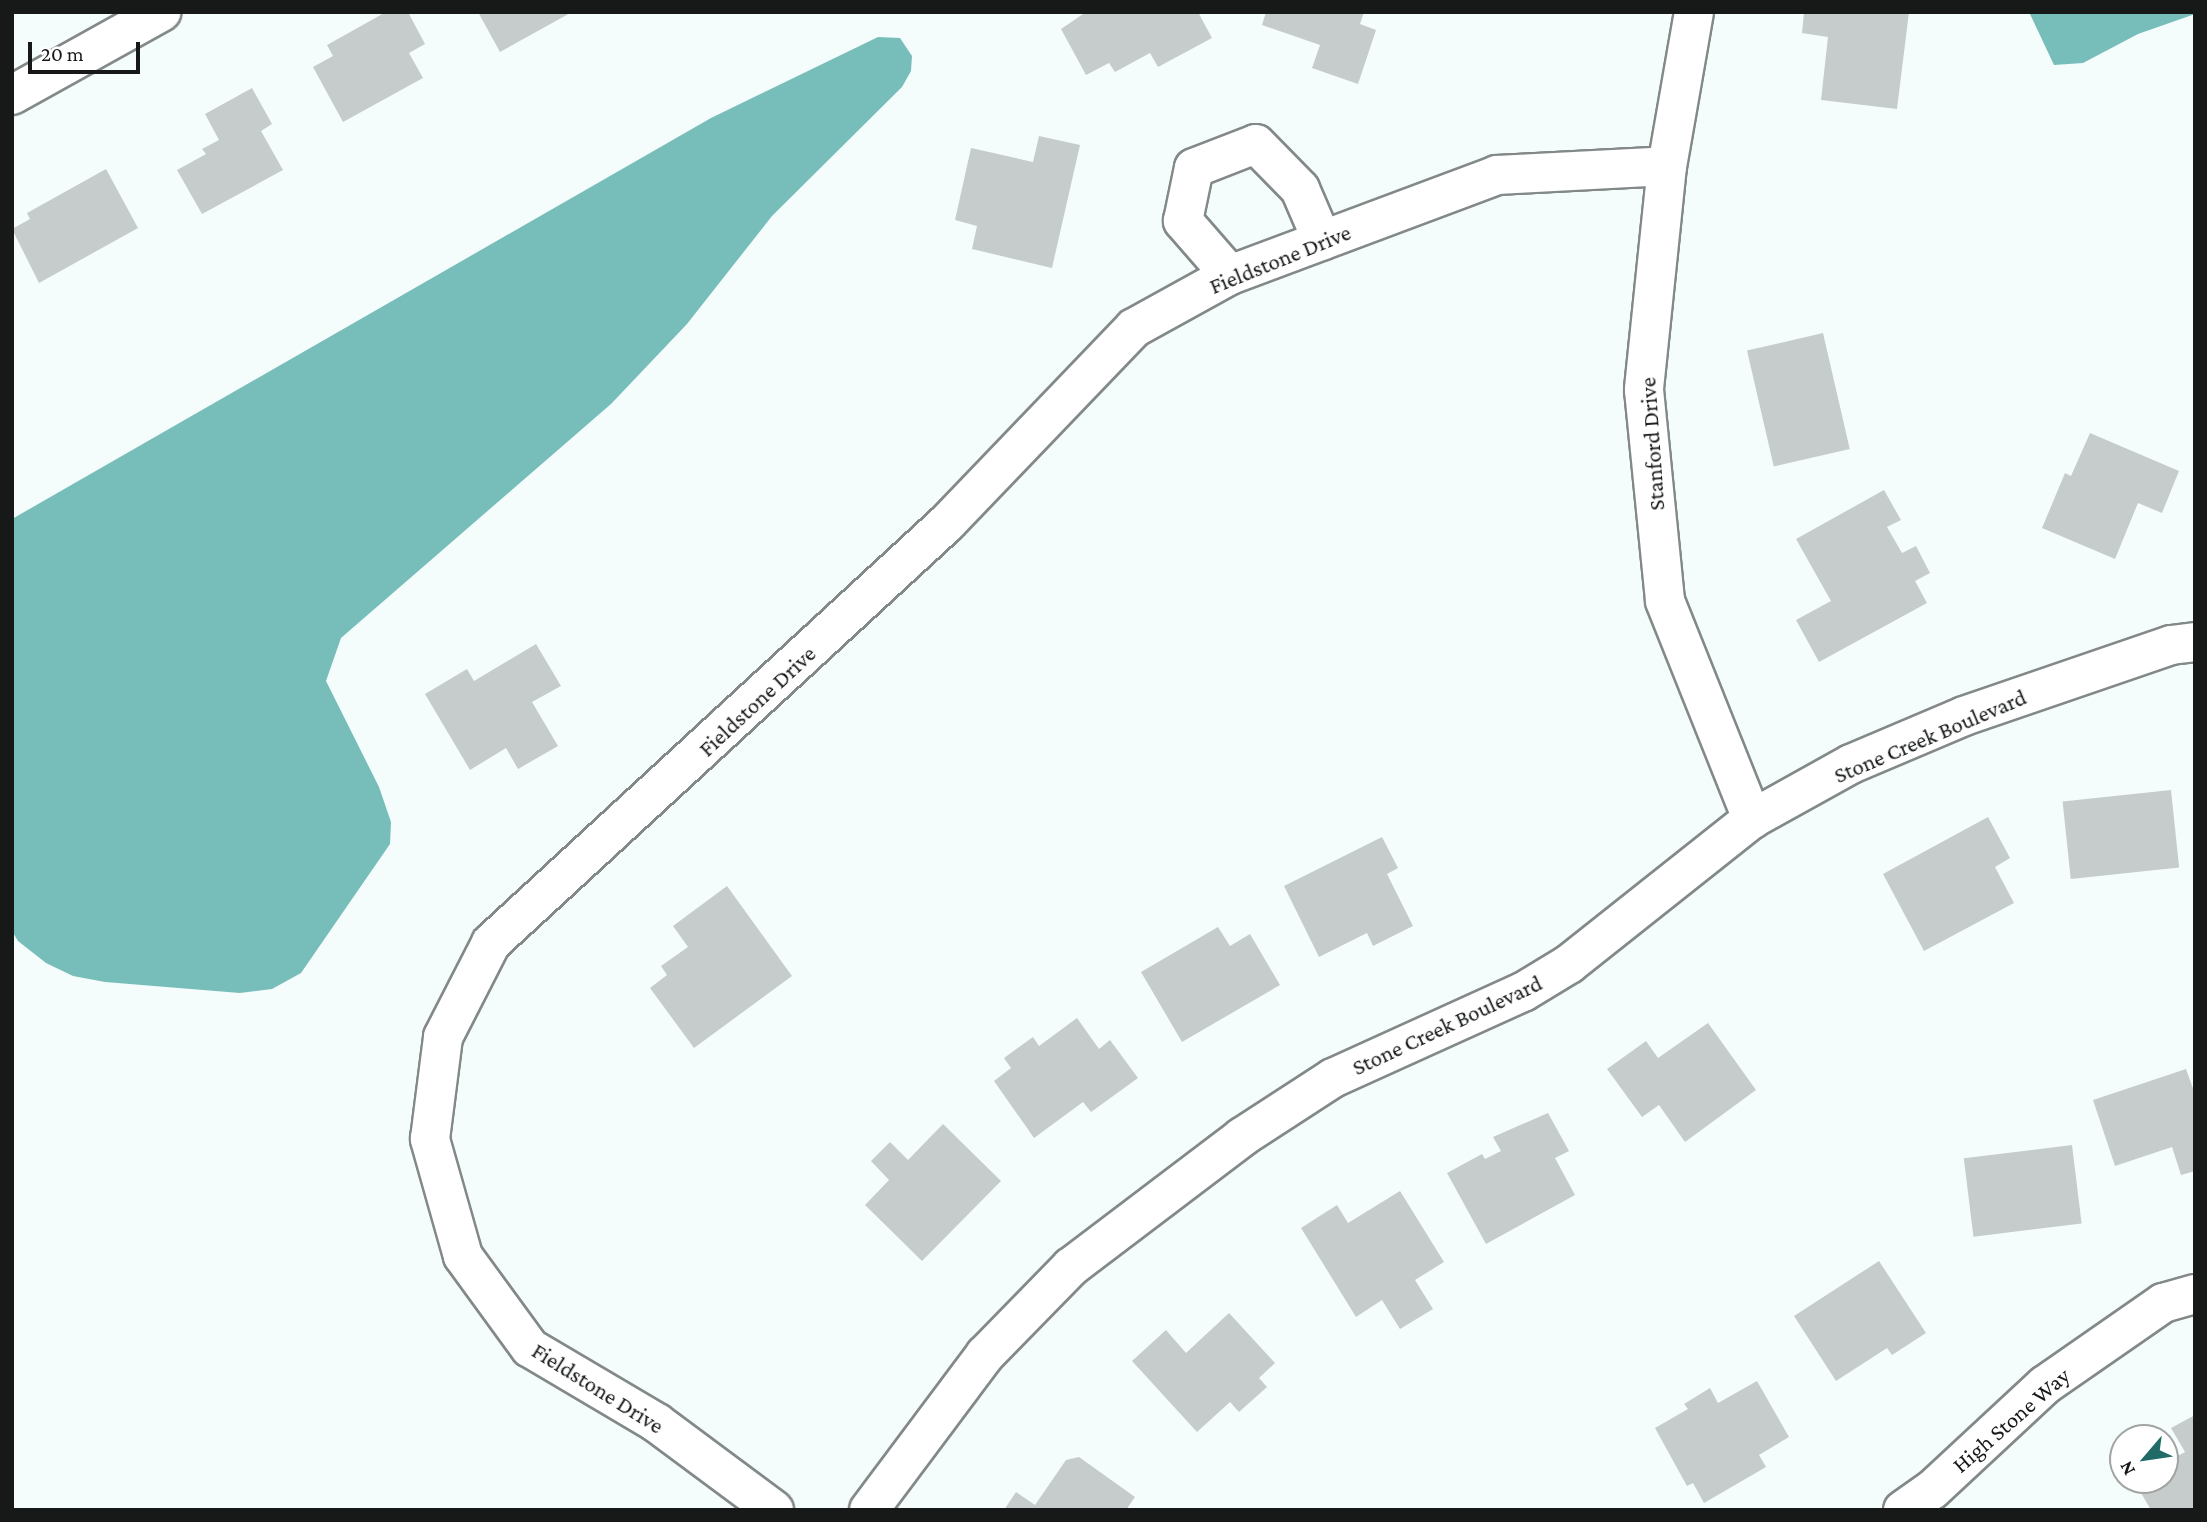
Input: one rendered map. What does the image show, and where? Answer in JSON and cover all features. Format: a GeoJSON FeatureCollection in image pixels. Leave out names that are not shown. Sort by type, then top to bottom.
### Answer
{"type":"FeatureCollection","features":[{"type":"Feature","properties":{"kind":"street"},"geometry":{"type":"LineString","coordinates":[[12,95],[161,12]]}},
{"type":"Feature","properties":{"kind":"street","name":"Stanford Drive"},"geometry":{"type":"LineString","coordinates":[[1694,12],[1667,166],[1644,390],[1665,601],[1752,819]]}},
{"type":"Feature","properties":{"kind":"street"},"geometry":{"type":"LineString","coordinates":[[1230,275],[1183,221],[1194,168],[1256,144],[1300,190],[1322,240]]}},
{"type":"Feature","properties":{"kind":"street","name":"Fieldstone Drive"},"geometry":{"type":"LineString","coordinates":[[774,1510],[657,1423],[530,1348],[463,1256],[430,1139],[443,1037],[491,943],[947,523],[1134,328],[1230,275],[1497,175],[1667,166]]}},
{"type":"Feature","properties":{"kind":"street","name":"Stone Creek Boulevard"},"geometry":{"type":"LineString","coordinates":[[869,1510],[985,1355],[1071,1267],[1173,1186],[1333,1078],[1478,1015],[1569,964],[1752,819],[1851,764],[1964,716],[2171,645],[2195,642]]}},
{"type":"Feature","properties":{"kind":"street","name":"High Stone Way"},"geometry":{"type":"LineString","coordinates":[[1903,1510],[1932,1490],[2045,1385],[2163,1303],[2195,1294]]}},
{"type":"Feature","properties":{"kind":"water"},"geometry":{"type":"Polygon","coordinates":[[[2029,12],[2195,14],[2138,34],[2083,63],[2054,65],[2029,12]]]}},
{"type":"Feature","properties":{"kind":"water"},"geometry":{"type":"Polygon","coordinates":[[[878,37],[900,38],[912,56],[911,71],[902,87],[772,216],[687,324],[611,404],[341,638],[326,681],[379,787],[391,822],[390,844],[301,973],[272,989],[240,993],[105,982],[73,976],[46,963],[18,941],[12,931],[12,519],[711,118],[878,37]]]}},
{"type":"Feature","properties":{"kind":"building"},"geometry":{"type":"Polygon","coordinates":[[[386,12],[408,12],[425,44],[409,53],[423,78],[343,122],[313,67],[333,56],[327,45],[386,12]]]}},
{"type":"Feature","properties":{"kind":"building"},"geometry":{"type":"Polygon","coordinates":[[[478,12],[572,12],[500,52],[478,12]]]}},
{"type":"Feature","properties":{"kind":"building"},"geometry":{"type":"Polygon","coordinates":[[[1086,12],[1198,12],[1212,38],[1158,67],[1150,53],[1115,72],[1109,63],[1086,75],[1061,29],[1086,12]]]}},
{"type":"Feature","properties":{"kind":"building"},"geometry":{"type":"Polygon","coordinates":[[[1266,12],[1364,12],[1360,24],[1376,30],[1358,84],[1312,68],[1320,45],[1262,25],[1266,12]]]}},
{"type":"Feature","properties":{"kind":"building"},"geometry":{"type":"Polygon","coordinates":[[[1804,12],[1909,12],[1897,109],[1821,100],[1828,37],[1802,33],[1804,12]]]}},
{"type":"Feature","properties":{"kind":"building"},"geometry":{"type":"Polygon","coordinates":[[[252,88],[272,124],[261,131],[283,170],[202,214],[177,170],[206,154],[202,149],[219,140],[205,114],[252,88]]]}},
{"type":"Feature","properties":{"kind":"building"},"geometry":{"type":"Polygon","coordinates":[[[1039,136],[1080,145],[1052,268],[972,249],[977,226],[955,220],[971,148],[1033,162],[1039,136]]]}},
{"type":"Feature","properties":{"kind":"building"},"geometry":{"type":"Polygon","coordinates":[[[106,169],[138,228],[39,283],[12,229],[30,219],[27,213],[106,169]]]}},
{"type":"Feature","properties":{"kind":"building"},"geometry":{"type":"Polygon","coordinates":[[[1823,333],[1850,449],[1774,466],[1747,351],[1823,333]]]}},
{"type":"Feature","properties":{"kind":"building"},"geometry":{"type":"Polygon","coordinates":[[[2090,433],[2179,471],[2162,513],[2138,503],[2115,559],[2042,528],[2065,473],[2071,476],[2090,433]]]}},
{"type":"Feature","properties":{"kind":"building"},"geometry":{"type":"Polygon","coordinates":[[[1884,490],[1901,520],[1887,527],[1902,553],[1916,546],[1930,573],[1915,581],[1927,603],[1819,662],[1796,620],[1831,601],[1796,539],[1884,490]]]}},
{"type":"Feature","properties":{"kind":"building"},"geometry":{"type":"Polygon","coordinates":[[[536,644],[561,686],[532,702],[558,746],[518,769],[506,748],[470,770],[425,694],[467,669],[474,681],[536,644]]]}},
{"type":"Feature","properties":{"kind":"building"},"geometry":{"type":"Polygon","coordinates":[[[2171,790],[2179,868],[2071,879],[2063,801],[2171,790]]]}},
{"type":"Feature","properties":{"kind":"building"},"geometry":{"type":"Polygon","coordinates":[[[1988,817],[2010,858],[1995,867],[2014,903],[1924,951],[1883,874],[1988,817]]]}},
{"type":"Feature","properties":{"kind":"building"},"geometry":{"type":"Polygon","coordinates":[[[1382,837],[1398,868],[1387,874],[1413,926],[1373,946],[1367,933],[1319,957],[1284,886],[1382,837]]]}},
{"type":"Feature","properties":{"kind":"building"},"geometry":{"type":"Polygon","coordinates":[[[727,886],[792,976],[694,1048],[650,988],[667,975],[661,966],[688,947],[673,926],[727,886]]]}},
{"type":"Feature","properties":{"kind":"building"},"geometry":{"type":"Polygon","coordinates":[[[1218,927],[1230,946],[1250,934],[1280,985],[1182,1042],[1141,972],[1218,927]]]}},
{"type":"Feature","properties":{"kind":"building"},"geometry":{"type":"Polygon","coordinates":[[[1077,1018],[1099,1049],[1110,1040],[1138,1078],[1091,1112],[1083,1102],[1034,1138],[994,1081],[1011,1068],[1004,1058],[1033,1037],[1039,1046],[1077,1018]]]}},
{"type":"Feature","properties":{"kind":"building"},"geometry":{"type":"Polygon","coordinates":[[[1708,1023],[1756,1090],[1685,1142],[1659,1105],[1642,1117],[1607,1069],[1646,1041],[1658,1058],[1708,1023]]]}},
{"type":"Feature","properties":{"kind":"building"},"geometry":{"type":"Polygon","coordinates":[[[2186,1069],[2195,1094],[2195,1171],[2181,1175],[2172,1147],[2115,1166],[2093,1100],[2186,1069]]]}},
{"type":"Feature","properties":{"kind":"building"},"geometry":{"type":"Polygon","coordinates":[[[1548,1113],[1569,1151],[1555,1158],[1575,1195],[1486,1244],[1447,1173],[1482,1154],[1485,1159],[1501,1151],[1493,1137],[1548,1113]]]}},
{"type":"Feature","properties":{"kind":"building"},"geometry":{"type":"Polygon","coordinates":[[[943,1124],[1001,1181],[922,1261],[865,1205],[889,1180],[871,1161],[890,1142],[908,1160],[943,1124]]]}},
{"type":"Feature","properties":{"kind":"building"},"geometry":{"type":"Polygon","coordinates":[[[2072,1145],[2082,1223],[1973,1237],[1964,1158],[2072,1145]]]}},
{"type":"Feature","properties":{"kind":"building"},"geometry":{"type":"Polygon","coordinates":[[[1400,1191],[1444,1262],[1415,1280],[1433,1309],[1400,1329],[1382,1300],[1356,1317],[1301,1228],[1337,1205],[1348,1223],[1400,1191]]]}},
{"type":"Feature","properties":{"kind":"building"},"geometry":{"type":"Polygon","coordinates":[[[1879,1261],[1926,1333],[1892,1355],[1887,1348],[1836,1381],[1794,1316],[1879,1261]]]}},
{"type":"Feature","properties":{"kind":"building"},"geometry":{"type":"Polygon","coordinates":[[[1229,1313],[1275,1363],[1259,1378],[1267,1387],[1239,1412],[1230,1402],[1197,1432],[1132,1361],[1166,1330],[1186,1353],[1229,1313]]]}},
{"type":"Feature","properties":{"kind":"building"},"geometry":{"type":"Polygon","coordinates":[[[1757,1381],[1789,1437],[1759,1455],[1766,1467],[1704,1503],[1693,1483],[1687,1486],[1655,1428],[1688,1409],[1684,1404],[1710,1388],[1718,1403],[1757,1381]]]}},
{"type":"Feature","properties":{"kind":"building"},"geometry":{"type":"Polygon","coordinates":[[[2195,1415],[2195,1510],[2151,1510],[2142,1494],[2179,1494],[2179,1455],[2185,1452],[2179,1442],[2178,1424],[2195,1415]]]}},
{"type":"Feature","properties":{"kind":"building"},"geometry":{"type":"Polygon","coordinates":[[[1079,1457],[1135,1497],[1126,1510],[1004,1510],[1016,1492],[1035,1505],[1066,1460],[1079,1457]]]}}]}
